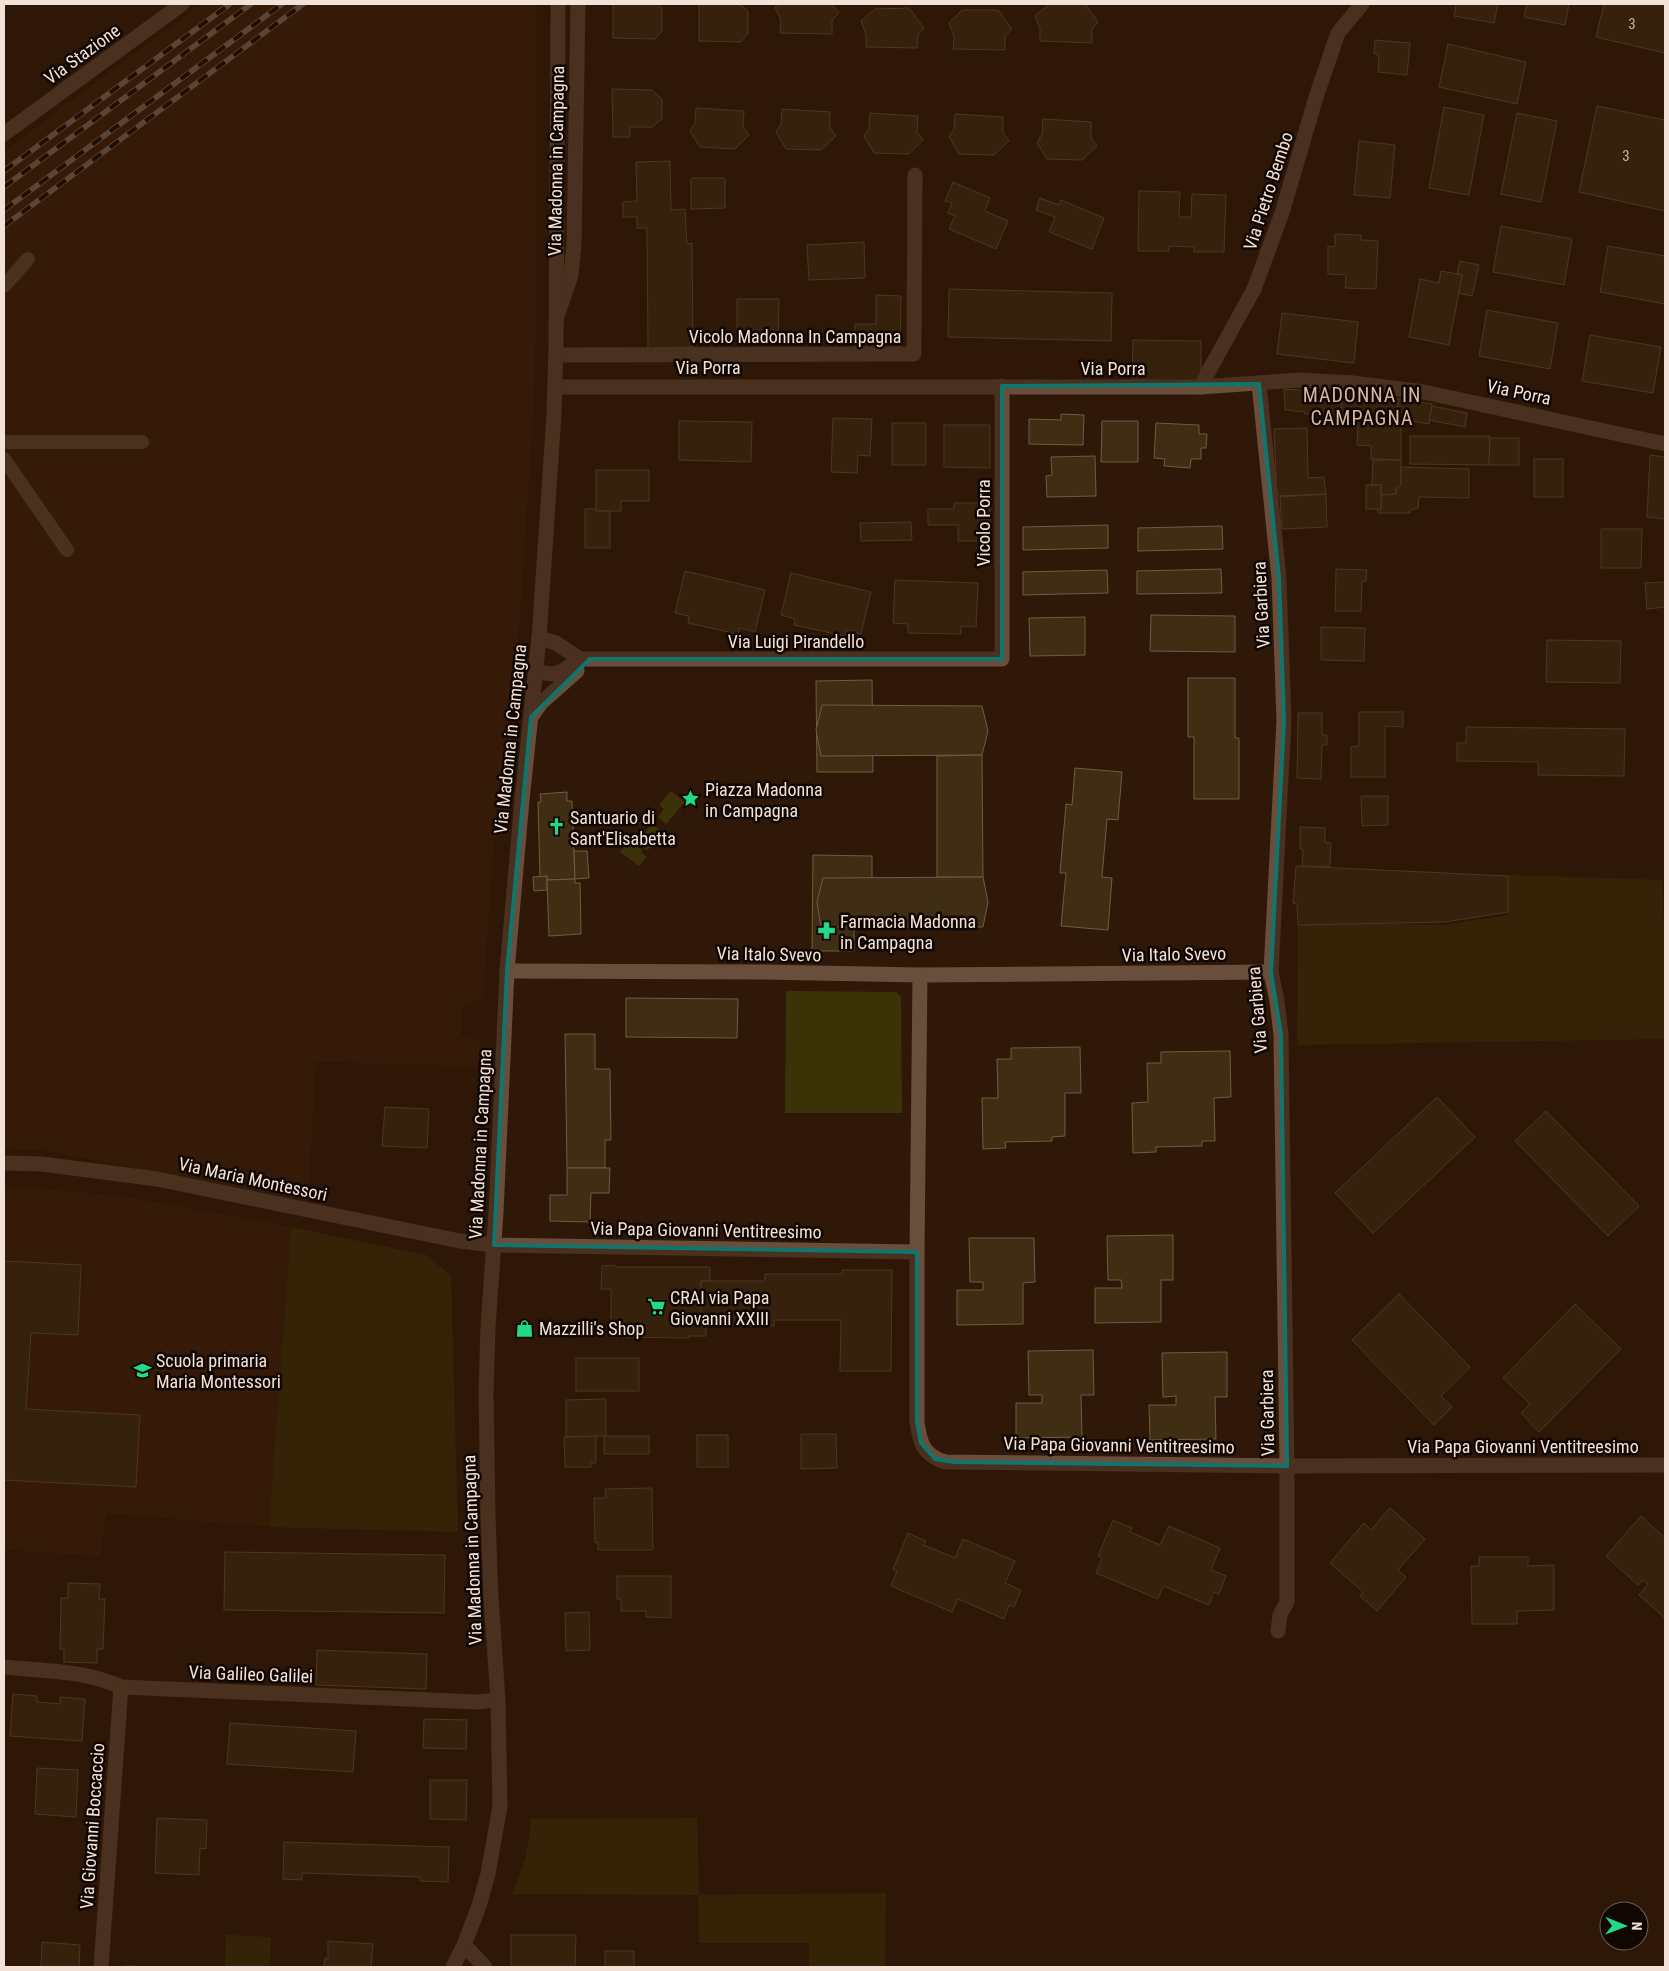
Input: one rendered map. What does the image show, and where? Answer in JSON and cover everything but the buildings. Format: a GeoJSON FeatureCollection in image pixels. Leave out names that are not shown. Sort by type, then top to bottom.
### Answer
{"type":"FeatureCollection","features":[{"type":"Feature","properties":{"kind":"street","name":"Via Stazione"},"geometry":{"type":"LineString","coordinates":[[4,134],[182,4]]}},
{"type":"Feature","properties":{"kind":"street","name":"Via Madonna in Campagna"},"geometry":{"type":"LineString","coordinates":[[453,1967],[479,1906],[495,1841],[500,1806],[498,1700],[491,1598],[486,1392],[488,1327],[494,1245],[507,972],[539,638],[555,386],[558,4]]}},
{"type":"Feature","properties":{"kind":"street","name":"Via Madonna in Campagna"},"geometry":{"type":"LineString","coordinates":[[557,316],[571,275],[573,252],[578,4]]}},
{"type":"Feature","properties":{"kind":"street","name":"Via Pietro Bembo"},"geometry":{"type":"LineString","coordinates":[[1200,387],[1254,289],[1282,213],[1317,94],[1338,33],[1362,4]]}},
{"type":"Feature","properties":{"kind":"street","name":"Vicolo Madonna In Campagna"},"geometry":{"type":"LineString","coordinates":[[556,355],[914,354],[915,175]]}},
{"type":"Feature","properties":{"kind":"street","name":"Via Porra"},"geometry":{"type":"LineString","coordinates":[[555,386],[1200,387],[1300,380],[1353,383],[1424,392],[1665,444]]}},
{"type":"Feature","properties":{"kind":"street","name":"Via Garbiera"},"geometry":{"type":"LineString","coordinates":[[1259,384],[1279,578],[1284,711],[1271,972],[1277,1001],[1280,1036],[1287,1466],[1287,1602],[1280,1615],[1278,1631]]}},
{"type":"Feature","properties":{"kind":"street","name":"Vicolo Porra"},"geometry":{"type":"LineString","coordinates":[[1002,386],[1002,659]]}},
{"type":"Feature","properties":{"kind":"street"},"geometry":{"type":"LineString","coordinates":[[539,638],[556,643],[585,659]]}},
{"type":"Feature","properties":{"kind":"street","name":"Via Luigi Pirandello"},"geometry":{"type":"LineString","coordinates":[[585,659],[1002,659]]}},
{"type":"Feature","properties":{"kind":"street"},"geometry":{"type":"LineString","coordinates":[[536,670],[549,675],[557,674],[585,659]]}},
{"type":"Feature","properties":{"kind":"street"},"geometry":{"type":"LineString","coordinates":[[531,717],[585,659]]}},
{"type":"Feature","properties":{"kind":"street","name":"Via Italo Svevo"},"geometry":{"type":"LineString","coordinates":[[507,972],[750,972],[920,975],[1271,972]]}},
{"type":"Feature","properties":{"kind":"street","name":"Via Papa Giovanni Ventitreesimo"},"geometry":{"type":"LineString","coordinates":[[920,975],[916,1422],[922,1444],[935,1459],[955,1462],[1287,1466],[1665,1465]]}},
{"type":"Feature","properties":{"kind":"street","name":"Via Maria Montessori"},"geometry":{"type":"LineString","coordinates":[[4,1163],[42,1164],[157,1179],[460,1241],[494,1245]]}},
{"type":"Feature","properties":{"kind":"street","name":"Via Papa Giovanni Ventitreesimo"},"geometry":{"type":"LineString","coordinates":[[494,1245],[917,1252]]}},
{"type":"Feature","properties":{"kind":"street","name":"Via Galileo Galilei"},"geometry":{"type":"LineString","coordinates":[[4,1668],[77,1673],[102,1678],[121,1687],[477,1702],[498,1700]]}},
{"type":"Feature","properties":{"kind":"street","name":"Via Giovanni Boccaccio"},"geometry":{"type":"LineString","coordinates":[[101,1967],[121,1687]]}},
{"type":"Feature","properties":{"kind":"street"},"geometry":{"type":"LineString","coordinates":[[464,1945],[485,1967]]}},
{"type":"Feature","properties":{"kind":"lane"},"geometry":{"type":"LineString","coordinates":[[4,286],[28,259]]}},
{"type":"Feature","properties":{"kind":"lane"},"geometry":{"type":"LineString","coordinates":[[4,442],[142,442]]}},
{"type":"Feature","properties":{"kind":"lane"},"geometry":{"type":"LineString","coordinates":[[4,459],[67,550]]}},
{"type":"Feature","properties":{"kind":"highlighted area"},"geometry":{"type":"Polygon","coordinates":[[[1259,384],[1279,578],[1284,720],[1271,972],[1281,1035],[1287,1466],[955,1462],[935,1459],[921,1443],[917,1422],[917,1252],[494,1245],[507,971],[531,717],[590,659],[1002,659],[1002,386],[1259,384]]]}},
{"type":"Feature","properties":{"kind":"shaded area"},"geometry":{"type":"Polygon","coordinates":[[[201,4],[537,4],[535,387],[508,796],[497,796],[483,998],[463,1006],[461,1035],[480,1041],[478,1066],[316,1062],[308,1201],[46,1151],[4,1149],[4,151],[201,4]]]}},
{"type":"Feature","properties":{"kind":"shaded area"},"geometry":{"type":"Polygon","coordinates":[[[671,791],[685,802],[666,824],[658,817],[664,809],[659,805],[671,791]]]}},
{"type":"Feature","properties":{"kind":"shaded area"},"geometry":{"type":"Polygon","coordinates":[[[652,824],[661,831],[658,838],[647,851],[638,843],[641,836],[652,824]]]}},
{"type":"Feature","properties":{"kind":"shaded area"},"geometry":{"type":"Polygon","coordinates":[[[630,840],[647,857],[639,866],[620,852],[630,840]]]}},
{"type":"Feature","properties":{"kind":"shaded area"},"geometry":{"type":"Polygon","coordinates":[[[1507,875],[1662,880],[1665,948],[1665,1039],[1297,1045],[1298,922],[1444,925],[1508,915],[1507,875]]]}},
{"type":"Feature","properties":{"kind":"shaded area"},"geometry":{"type":"Polygon","coordinates":[[[786,991],[896,992],[901,997],[902,1113],[785,1113],[786,991]]]}},
{"type":"Feature","properties":{"kind":"shaded area","name":"Scuola primaria Maria Montessori"},"geometry":{"type":"Polygon","coordinates":[[[4,1186],[113,1195],[291,1227],[269,1527],[106,1513],[100,1556],[4,1550],[4,1186]]]}},
{"type":"Feature","properties":{"kind":"shaded area"},"geometry":{"type":"Polygon","coordinates":[[[291,1227],[426,1255],[451,1276],[458,1532],[269,1527],[291,1227]]]}},
{"type":"Feature","properties":{"kind":"shaded area"},"geometry":{"type":"Polygon","coordinates":[[[697,1818],[699,1895],[886,1893],[885,1967],[809,1967],[809,1943],[699,1943],[698,1895],[512,1894],[525,1858],[531,1819],[697,1818]]]}},
{"type":"Feature","properties":{"kind":"shaded area"},"geometry":{"type":"Polygon","coordinates":[[[226,1935],[271,1937],[270,1967],[225,1967],[226,1935]]]}},
{"type":"Feature","properties":{"kind":"railway"},"geometry":{"type":"LineString","coordinates":[[4,171],[230,4]]}},
{"type":"Feature","properties":{"kind":"railway"},"geometry":{"type":"LineString","coordinates":[[4,187],[251,4]]}},
{"type":"Feature","properties":{"kind":"railway"},"geometry":{"type":"LineString","coordinates":[[4,210],[282,4]]}},
{"type":"Feature","properties":{"kind":"railway"},"geometry":{"type":"LineString","coordinates":[[4,226],[303,4]]}},
{"type":"Feature","properties":{"kind":"place","name":"Piazza Madonna in Campagna"},"geometry":{"type":"Point","coordinates":[691,799]}},
{"type":"Feature","properties":{"kind":"place","name":"Santuario di Sant'Elisabetta"},"geometry":{"type":"Point","coordinates":[556,827]}},
{"type":"Feature","properties":{"kind":"place","name":"Farmacia Madonna in Campagna"},"geometry":{"type":"Point","coordinates":[826,931]}},
{"type":"Feature","properties":{"kind":"place","name":"CRAI via Papa Giovanni XXIII"},"geometry":{"type":"Point","coordinates":[656,1307]}},
{"type":"Feature","properties":{"kind":"place","name":"Mazzilli's Shop"},"geometry":{"type":"Point","coordinates":[525,1328]}},
{"type":"Feature","properties":{"kind":"place","name":"Scuola primaria Maria Montessori"},"geometry":{"type":"Point","coordinates":[142,1370]}},
{"type":"Feature","properties":{"kind":"district","name":"MADONNA IN CAMPAGNA"},"geometry":{"type":"Point","coordinates":[1362,406]}}]}
